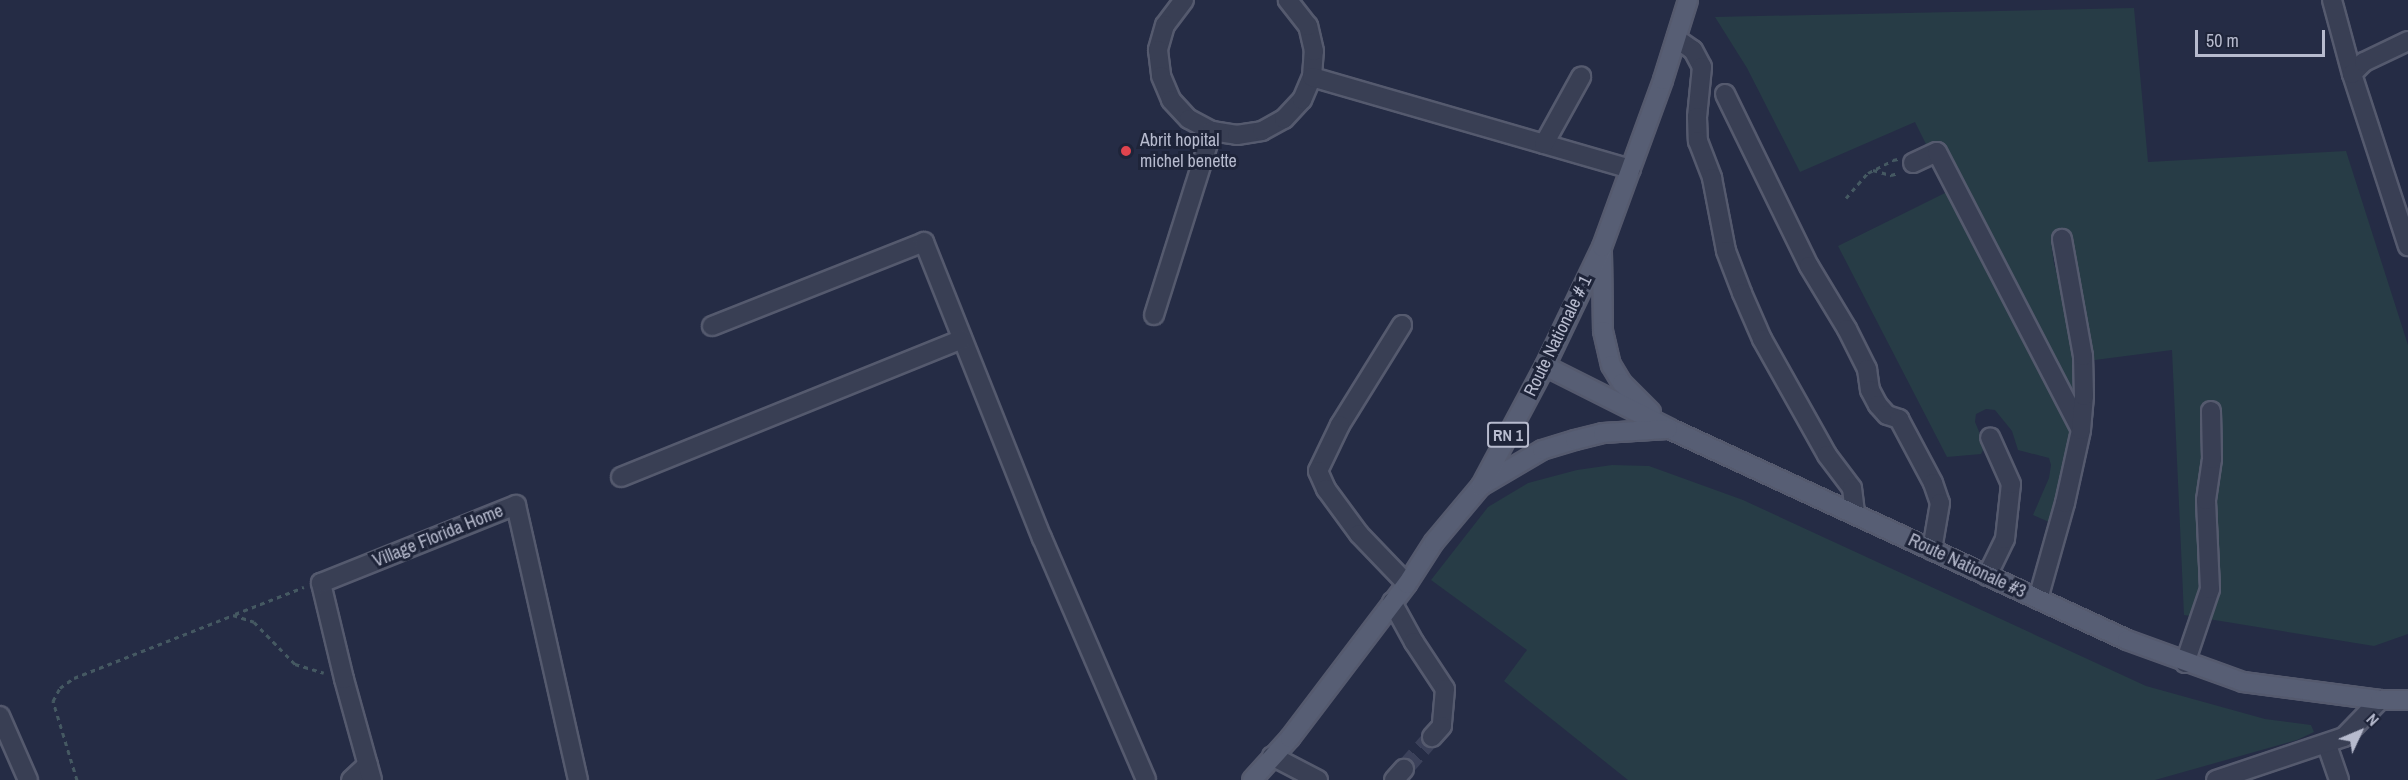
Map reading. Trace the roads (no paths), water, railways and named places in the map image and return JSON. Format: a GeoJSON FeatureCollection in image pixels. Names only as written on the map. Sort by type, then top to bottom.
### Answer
{"type":"FeatureCollection","features":[{"type":"Feature","properties":{"kind":"main road","name":"Route Nationale # 1"},"geometry":{"type":"LineString","coordinates":[[1252,780],[1290,738],[1407,584],[1434,542],[1481,486],[1545,366],[1602,247],[1677,39],[1688,0]]}},
{"type":"Feature","properties":{"kind":"main road"},"geometry":{"type":"LineString","coordinates":[[1602,247],[1603,330],[1611,365],[1634,397],[1670,429]]}},
{"type":"Feature","properties":{"kind":"main road","name":"Route Nationale #3"},"geometry":{"type":"LineString","coordinates":[[1545,366],[1670,429],[2127,640],[2185,663],[2243,682],[2380,700],[2408,700]]}},
{"type":"Feature","properties":{"kind":"main road"},"geometry":{"type":"LineString","coordinates":[[1481,486],[1542,450],[1553,446],[1603,433],[1670,429]]}},
{"type":"Feature","properties":{"kind":"street"},"geometry":{"type":"LineString","coordinates":[[1184,0],[1165,25],[1158,50],[1161,76],[1171,99],[1189,119],[1212,131],[1237,135],[1262,131],[1284,119],[1302,100],[1312,77],[1314,51],[1308,26],[1288,0]]}},
{"type":"Feature","properties":{"kind":"street"},"geometry":{"type":"LineString","coordinates":[[2332,0],[2352,74],[2407,237]]}},
{"type":"Feature","properties":{"kind":"street"},"geometry":{"type":"LineString","coordinates":[[1677,39],[1693,50],[1702,67],[1697,117],[1698,141],[1712,178],[1726,251],[1762,339],[1827,455],[1852,488],[1855,514]]}},
{"type":"Feature","properties":{"kind":"street"},"geometry":{"type":"LineString","coordinates":[[2352,74],[2364,62],[2408,42]]}},
{"type":"Feature","properties":{"kind":"street"},"geometry":{"type":"LineString","coordinates":[[1312,77],[1631,169]]}},
{"type":"Feature","properties":{"kind":"street"},"geometry":{"type":"LineString","coordinates":[[1544,144],[1581,77]]}},
{"type":"Feature","properties":{"kind":"street"},"geometry":{"type":"LineString","coordinates":[[1725,94],[1809,266],[1867,369],[1870,390],[1878,405],[1887,415],[1899,419],[1933,483],[1940,503],[1932,550]]}},
{"type":"Feature","properties":{"kind":"street"},"geometry":{"type":"LineString","coordinates":[[1154,315],[1212,131]]}},
{"type":"Feature","properties":{"kind":"street"},"geometry":{"type":"LineString","coordinates":[[1913,163],[1937,152],[2081,430]]}},
{"type":"Feature","properties":{"kind":"street"},"geometry":{"type":"LineString","coordinates":[[2038,599],[2065,503],[2081,430],[2083,356],[2061,239]]}},
{"type":"Feature","properties":{"kind":"street"},"geometry":{"type":"LineString","coordinates":[[712,326],[924,242],[1038,528],[1146,780]]}},
{"type":"Feature","properties":{"kind":"street"},"geometry":{"type":"LineString","coordinates":[[1402,325],[1340,425],[1318,471],[1326,489],[1359,534],[1407,584]]}},
{"type":"Feature","properties":{"kind":"street"},"geometry":{"type":"LineString","coordinates":[[621,477],[962,339]]}},
{"type":"Feature","properties":{"kind":"street"},"geometry":{"type":"LineString","coordinates":[[2185,663],[2210,589],[2206,500],[2212,459],[2211,411]]}},
{"type":"Feature","properties":{"kind":"street"},"geometry":{"type":"LineString","coordinates":[[1987,576],[2006,539],[2011,484],[1990,436]]}},
{"type":"Feature","properties":{"kind":"street","name":"Village Florida Home"},"geometry":{"type":"LineString","coordinates":[[370,772],[321,583],[516,505],[578,780]]}},
{"type":"Feature","properties":{"kind":"street"},"geometry":{"type":"LineString","coordinates":[[1392,602],[1414,642],[1445,689],[1442,726],[1432,737]]}},
{"type":"Feature","properties":{"kind":"street"},"geometry":{"type":"LineString","coordinates":[[2216,780],[2327,745],[2352,731],[2380,700]]}},
{"type":"Feature","properties":{"kind":"street"},"geometry":{"type":"LineString","coordinates":[[0,716],[28,780]]}},
{"type":"Feature","properties":{"kind":"street"},"geometry":{"type":"LineString","coordinates":[[2327,745],[2339,780]]}},
{"type":"Feature","properties":{"kind":"street"},"geometry":{"type":"LineString","coordinates":[[1272,756],[1318,780]]}},
{"type":"Feature","properties":{"kind":"street"},"geometry":{"type":"LineString","coordinates":[[351,780],[370,772]]}},
{"type":"Feature","properties":{"kind":"tunnel"},"geometry":{"type":"LineString","coordinates":[[1404,769],[1432,737]]}},
{"type":"Feature","properties":{"kind":"place","name":"Abrit hopital michel benette"},"geometry":{"type":"Point","coordinates":[1126,151]}}]}
